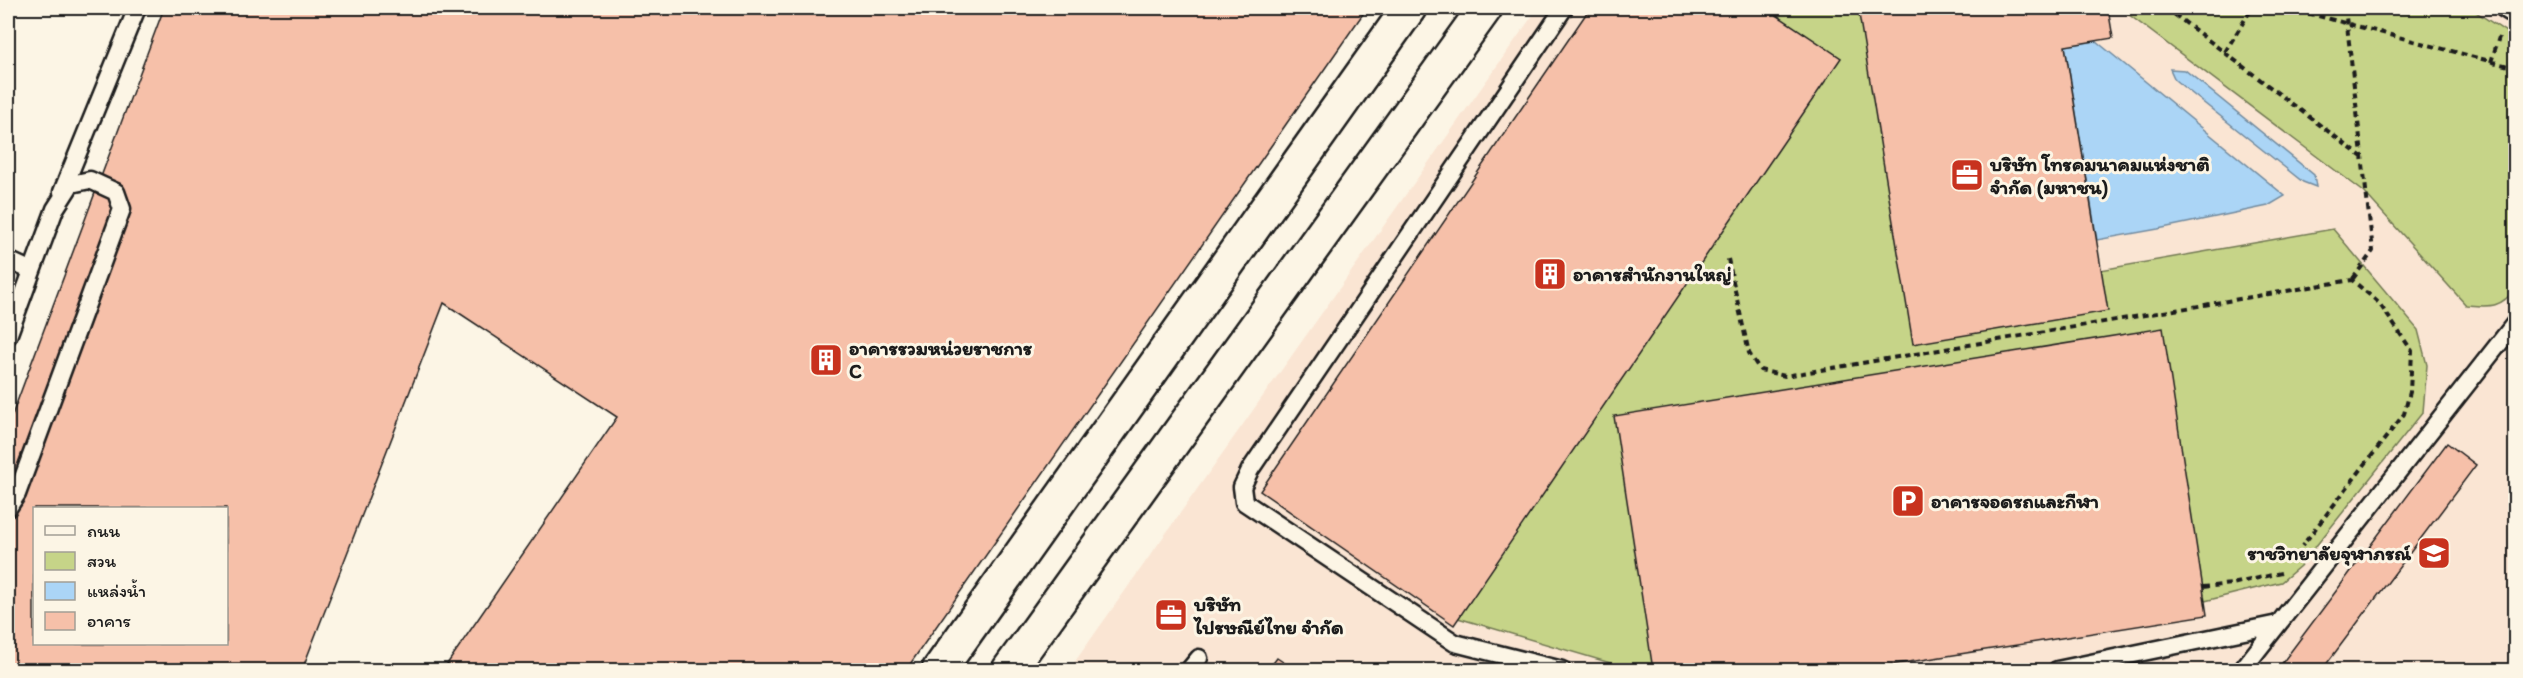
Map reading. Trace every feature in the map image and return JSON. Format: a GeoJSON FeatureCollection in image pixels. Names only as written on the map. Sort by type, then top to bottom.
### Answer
{"type":"FeatureCollection","features":[{"type":"Feature","properties":{"kind":"street"},"geometry":{"type":"LineString","coordinates":[[939,670],[1409,8]]}},
{"type":"Feature","properties":{"kind":"street"},"geometry":{"type":"LineString","coordinates":[[1009,670],[1485,8]]}},
{"type":"Feature","properties":{"kind":"lane"},"geometry":{"type":"LineString","coordinates":[[8,336],[55,209],[137,8]]}},
{"type":"Feature","properties":{"kind":"lane"},"geometry":{"type":"LineString","coordinates":[[1562,670],[1455,643],[1244,502],[1242,487],[1250,470],[1564,8]]}},
{"type":"Feature","properties":{"kind":"lane"},"geometry":{"type":"LineString","coordinates":[[2503,8],[2516,16]]}},
{"type":"Feature","properties":{"kind":"lane"},"geometry":{"type":"LineString","coordinates":[[8,508],[17,494],[122,209],[116,192],[90,180],[71,184],[55,209]]}},
{"type":"Feature","properties":{"kind":"lane"},"geometry":{"type":"LineString","coordinates":[[8,260],[32,271]]}},
{"type":"Feature","properties":{"kind":"lane"},"geometry":{"type":"LineString","coordinates":[[2242,670],[2516,322]]}},
{"type":"Feature","properties":{"kind":"lane"},"geometry":{"type":"LineString","coordinates":[[2057,670],[2278,624]]}},
{"type":"Feature","properties":{"kind":"path"},"geometry":{"type":"LineString","coordinates":[[2166,8],[2362,157]]}},
{"type":"Feature","properties":{"kind":"path"},"geometry":{"type":"LineString","coordinates":[[2225,52],[2252,8]]}},
{"type":"Feature","properties":{"kind":"path"},"geometry":{"type":"LineString","coordinates":[[2288,8],[2516,68]]}},
{"type":"Feature","properties":{"kind":"path"},"geometry":{"type":"LineString","coordinates":[[1728,259],[1749,353],[1760,370],[1785,376],[2352,280],[2373,251],[2345,8]]}},
{"type":"Feature","properties":{"kind":"path"},"geometry":{"type":"LineString","coordinates":[[2295,555],[2404,414],[2410,392],[2412,351],[2379,303],[2352,280]]}},
{"type":"Feature","properties":{"kind":"path"},"geometry":{"type":"LineString","coordinates":[[2203,587],[2232,584],[2280,574],[2287,565]]}},
{"type":"Feature","properties":{"kind":"shaded area","name":"บริษัท โทรคมนาคมแห่งชาติ จำกัด (มหาชน)"},"geometry":{"type":"Polygon","coordinates":[[[1538,8],[2515,8],[2515,670],[1069,670],[1538,8]]]}},
{"type":"Feature","properties":{"kind":"green space"},"geometry":{"type":"Polygon","coordinates":[[[1766,8],[1917,8],[2101,270],[2333,229],[2418,330],[2427,365],[2423,412],[2300,566],[2281,582],[2205,601],[1697,670],[1634,670],[1458,618],[1840,58],[1766,8]]]}},
{"type":"Feature","properties":{"kind":"green space"},"geometry":{"type":"Polygon","coordinates":[[[2120,8],[2470,8],[2515,38],[2516,288],[2505,300],[2494,305],[2466,305],[2364,192],[2120,8]]]}},
{"type":"Feature","properties":{"kind":"water"},"geometry":{"type":"Polygon","coordinates":[[[2096,41],[2285,196],[2268,206],[2097,240],[2065,46],[2096,41]]]}},
{"type":"Feature","properties":{"kind":"water"},"geometry":{"type":"Polygon","coordinates":[[[2170,69],[2185,70],[2314,175],[2316,187],[2303,182],[2175,80],[2170,69]]]}},
{"type":"Feature","properties":{"kind":"building","name":"อาคารรวมหน่วยราชการ C"},"geometry":{"type":"Polygon","coordinates":[[[164,8],[1367,8],[906,670],[443,670],[617,417],[444,303],[302,670],[8,670],[8,426],[164,8]]]}},
{"type":"Feature","properties":{"kind":"building","name":"อาคารสำนักงานใหญ่"},"geometry":{"type":"Polygon","coordinates":[[[1590,8],[1766,8],[1841,58],[1454,625],[1260,491],[1590,8]]]}},
{"type":"Feature","properties":{"kind":"building"},"geometry":{"type":"Polygon","coordinates":[[[1858,8],[2108,8],[2113,38],[2065,46],[2108,311],[1913,344],[1858,8]]]}},
{"type":"Feature","properties":{"kind":"building","name":"อาคารจอดรถและกีฬา"},"geometry":{"type":"Polygon","coordinates":[[[2163,328],[2207,615],[1858,670],[1653,670],[1614,416],[2163,328]]]}},
{"type":"Feature","properties":{"kind":"building"},"geometry":{"type":"Polygon","coordinates":[[[2447,443],[2476,465],[2322,670],[2277,670],[2447,443]]]}},
{"type":"Feature","properties":{"kind":"building"},"geometry":{"type":"Polygon","coordinates":[[[1277,658],[1295,670],[1268,670],[1277,658]]]}},
{"type":"Feature","properties":{"kind":"place","name":"บริษัท โทรคมนาคมแห่งชาติ จำกัด (มหาชน)"},"geometry":{"type":"Point","coordinates":[1967,175]}},
{"type":"Feature","properties":{"kind":"place","name":"อาคารสำนักงานใหญ่"},"geometry":{"type":"Point","coordinates":[1550,274]}},
{"type":"Feature","properties":{"kind":"place","name":"อาคารรวมหน่วยราชการ C"},"geometry":{"type":"Point","coordinates":[826,360]}},
{"type":"Feature","properties":{"kind":"place","name":"อาคารจอดรถและกีฬา"},"geometry":{"type":"Point","coordinates":[1908,501]}},
{"type":"Feature","properties":{"kind":"place","name":"ราชวิทยาลัยจุฬาภรณ์"},"geometry":{"type":"Point","coordinates":[2434,553]}},
{"type":"Feature","properties":{"kind":"place","name":"บริษัท ไปรษณีย์ไทย จำกัด"},"geometry":{"type":"Point","coordinates":[1171,615]}}]}
